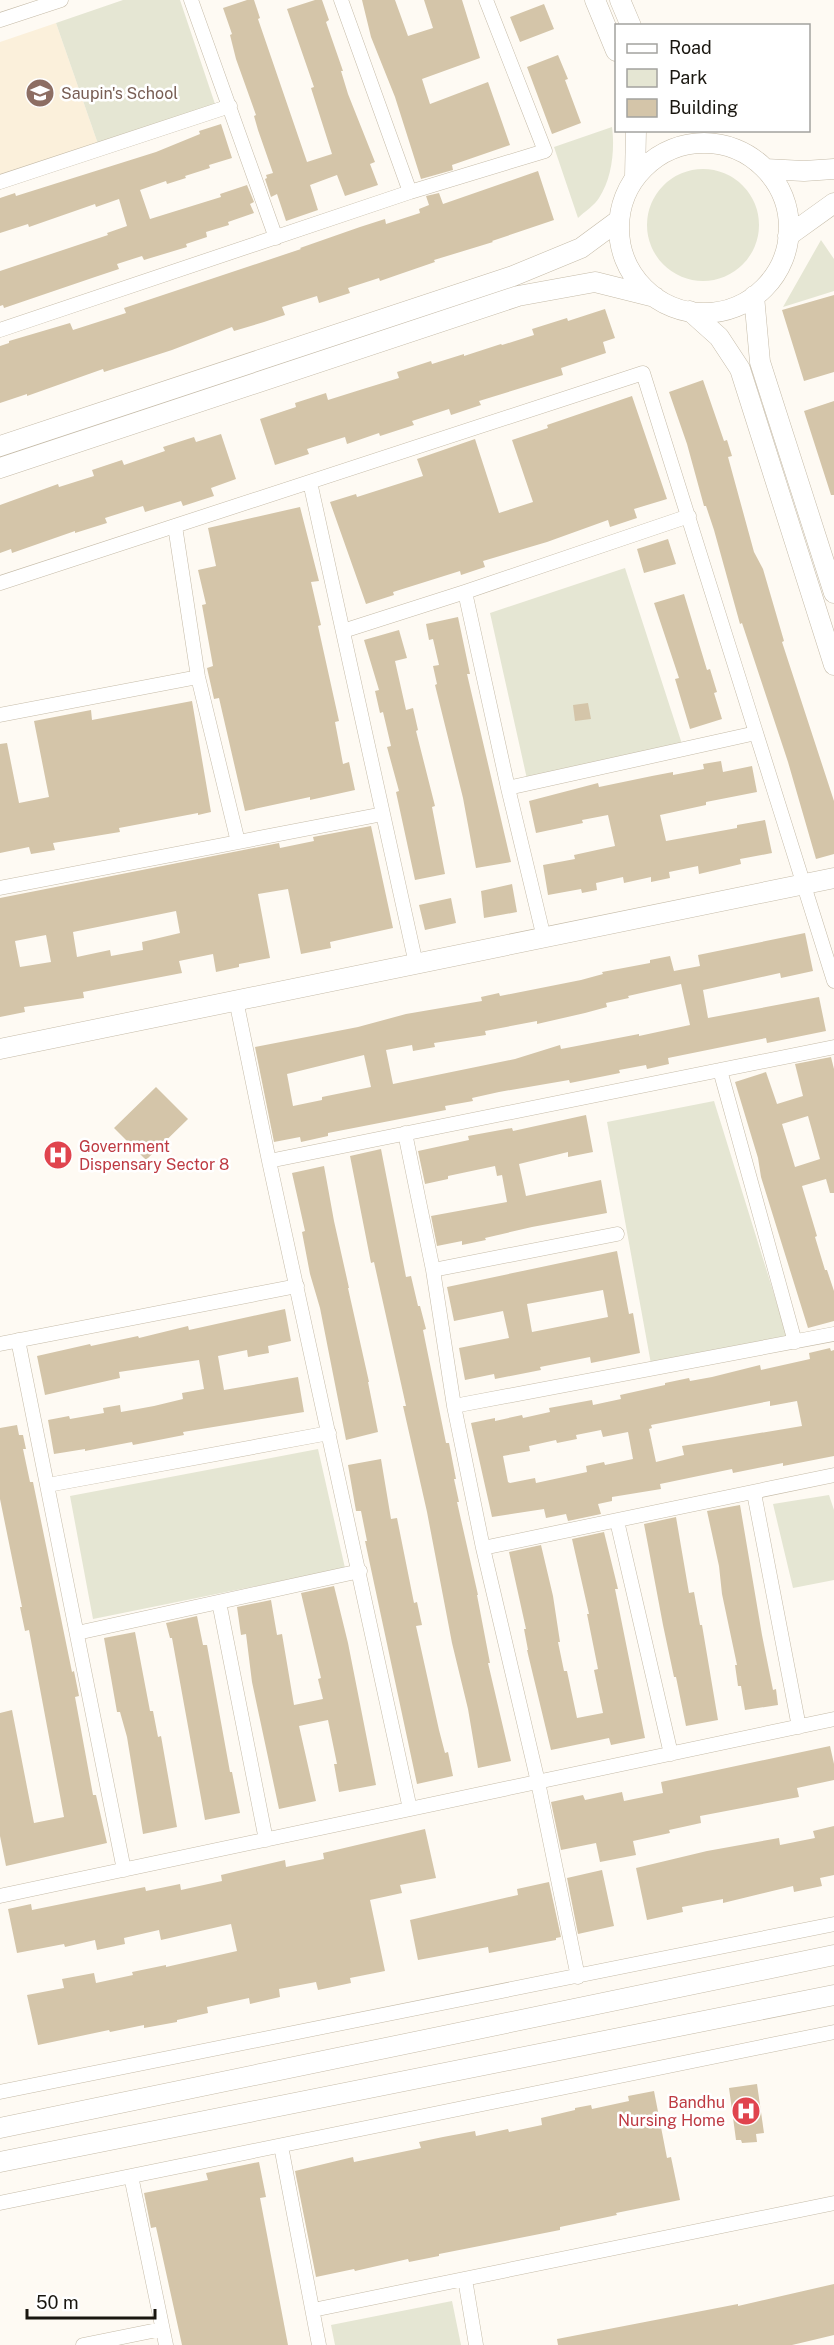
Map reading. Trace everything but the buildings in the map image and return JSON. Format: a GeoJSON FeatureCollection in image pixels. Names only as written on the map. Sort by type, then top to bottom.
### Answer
{"type":"FeatureCollection","features":[{"type":"Feature","properties":{"kind":"street"},"geometry":{"type":"LineString","coordinates":[[0,20],[25,6],[61,0]]}},
{"type":"Feature","properties":{"kind":"street"},"geometry":{"type":"LineString","coordinates":[[191,0],[276,238]]}},
{"type":"Feature","properties":{"kind":"street"},"geometry":{"type":"LineString","coordinates":[[341,0],[410,192]]}},
{"type":"Feature","properties":{"kind":"street"},"geometry":{"type":"LineString","coordinates":[[0,330],[410,192],[545,151],[486,0]]}},
{"type":"Feature","properties":{"kind":"street"},"geometry":{"type":"LineString","coordinates":[[595,0],[615,49]]}},
{"type":"Feature","properties":{"kind":"street"},"geometry":{"type":"LineString","coordinates":[[620,0],[630,24]]}},
{"type":"Feature","properties":{"kind":"street"},"geometry":{"type":"LineString","coordinates":[[0,182],[230,106]]}},
{"type":"Feature","properties":{"kind":"street"},"geometry":{"type":"LineString","coordinates":[[635,177],[636,132]]}},
{"type":"Feature","properties":{"kind":"street"},"geometry":{"type":"LineString","coordinates":[[0,468],[518,296],[595,282],[655,297],[690,311],[722,310],[735,306],[754,296],[776,272],[782,262],[788,236],[787,211],[776,183],[765,169],[738,150],[707,137],[699,143],[679,146],[653,159],[635,177],[622,203],[619,220],[620,245],[629,269],[655,297]]}},
{"type":"Feature","properties":{"kind":"street"},"geometry":{"type":"LineString","coordinates":[[765,169],[804,171],[834,169]]}},
{"type":"Feature","properties":{"kind":"street"},"geometry":{"type":"LineString","coordinates":[[788,236],[834,203]]}},
{"type":"Feature","properties":{"kind":"street"},"geometry":{"type":"LineString","coordinates":[[0,446],[513,276],[581,248],[619,220]]}},
{"type":"Feature","properties":{"kind":"street"},"geometry":{"type":"LineString","coordinates":[[754,296],[760,362],[834,593]]}},
{"type":"Feature","properties":{"kind":"street"},"geometry":{"type":"LineString","coordinates":[[690,311],[719,338],[740,369],[834,665]]}},
{"type":"Feature","properties":{"kind":"street"},"geometry":{"type":"LineString","coordinates":[[0,583],[643,373],[834,981]]}},
{"type":"Feature","properties":{"kind":"street"},"geometry":{"type":"LineString","coordinates":[[310,482],[416,963]]}},
{"type":"Feature","properties":{"kind":"street"},"geometry":{"type":"LineString","coordinates":[[343,631],[689,516]]}},
{"type":"Feature","properties":{"kind":"street"},"geometry":{"type":"LineString","coordinates":[[175,526],[198,677],[238,842]]}},
{"type":"Feature","properties":{"kind":"street"},"geometry":{"type":"LineString","coordinates":[[465,592],[544,938]]}},
{"type":"Feature","properties":{"kind":"street"},"geometry":{"type":"LineString","coordinates":[[0,715],[198,677]]}},
{"type":"Feature","properties":{"kind":"street"},"geometry":{"type":"LineString","coordinates":[[508,788],[756,733]]}},
{"type":"Feature","properties":{"kind":"street"},"geometry":{"type":"LineString","coordinates":[[0,888],[383,814]]}},
{"type":"Feature","properties":{"kind":"street"},"geometry":{"type":"LineString","coordinates":[[0,1049],[834,878]]}},
{"type":"Feature","properties":{"kind":"street"},"geometry":{"type":"LineString","coordinates":[[236,1000],[410,1809]]}},
{"type":"Feature","properties":{"kind":"street"},"geometry":{"type":"LineString","coordinates":[[269,1161],[834,1047]]}},
{"type":"Feature","properties":{"kind":"street"},"geometry":{"type":"LineString","coordinates":[[720,1070],[795,1342]]}},
{"type":"Feature","properties":{"kind":"street"},"geometry":{"type":"LineString","coordinates":[[405,1133],[433,1270],[454,1406],[483,1548],[538,1782],[578,1977]]}},
{"type":"Feature","properties":{"kind":"street"},"geometry":{"type":"LineString","coordinates":[[433,1270],[616,1234]]}},
{"type":"Feature","properties":{"kind":"street"},"geometry":{"type":"LineString","coordinates":[[0,1344],[297,1286]]}},
{"type":"Feature","properties":{"kind":"street"},"geometry":{"type":"LineString","coordinates":[[454,1406],[834,1334]]}},
{"type":"Feature","properties":{"kind":"street"},"geometry":{"type":"LineString","coordinates":[[18,1340],[124,1870]]}},
{"type":"Feature","properties":{"kind":"street"},"geometry":{"type":"LineString","coordinates":[[48,1485],[329,1433]]}},
{"type":"Feature","properties":{"kind":"street"},"geometry":{"type":"LineString","coordinates":[[483,1548],[834,1475]]}},
{"type":"Feature","properties":{"kind":"street"},"geometry":{"type":"LineString","coordinates":[[754,1493],[799,1727]]}},
{"type":"Feature","properties":{"kind":"street"},"geometry":{"type":"LineString","coordinates":[[617,1521],[671,1754]]}},
{"type":"Feature","properties":{"kind":"street"},"geometry":{"type":"LineString","coordinates":[[77,1633],[360,1572]]}},
{"type":"Feature","properties":{"kind":"street"},"geometry":{"type":"LineString","coordinates":[[219,1602],[266,1840]]}},
{"type":"Feature","properties":{"kind":"street"},"geometry":{"type":"LineString","coordinates":[[0,1896],[834,1719]]}},
{"type":"Feature","properties":{"kind":"street"},"geometry":{"type":"LineString","coordinates":[[0,2092],[834,1924]]}},
{"type":"Feature","properties":{"kind":"street"},"geometry":{"type":"LineString","coordinates":[[834,1954],[1,2125],[3,2162],[834,1995]]}},
{"type":"Feature","properties":{"kind":"street"},"geometry":{"type":"LineString","coordinates":[[0,2203],[834,2032]]}},
{"type":"Feature","properties":{"kind":"street"},"geometry":{"type":"LineString","coordinates":[[281,2146],[320,2345]]}},
{"type":"Feature","properties":{"kind":"street"},"geometry":{"type":"LineString","coordinates":[[131,2176],[166,2345]]}},
{"type":"Feature","properties":{"kind":"street"},"geometry":{"type":"LineString","coordinates":[[313,2310],[834,2204]]}},
{"type":"Feature","properties":{"kind":"street"},"geometry":{"type":"LineString","coordinates":[[465,2279],[476,2345]]}},
{"type":"Feature","properties":{"kind":"street"},"geometry":{"type":"LineString","coordinates":[[83,2345],[162,2329]]}},
{"type":"Feature","properties":{"kind":"shaded area","name":"Saupin's School"},"geometry":{"type":"Polygon","coordinates":[[[56,23],[98,144],[0,178],[0,42],[56,23]]]}},
{"type":"Feature","properties":{"kind":"green space"},"geometry":{"type":"Polygon","coordinates":[[[123,0],[180,0],[215,104],[98,144],[56,23],[123,0]]]}},
{"type":"Feature","properties":{"kind":"green space"},"geometry":{"type":"Polygon","coordinates":[[[612,127],[613,154],[607,182],[597,201],[578,218],[554,147],[612,127]]]}},
{"type":"Feature","properties":{"kind":"green space"},"geometry":{"type":"Polygon","coordinates":[[[703,169],[724,173],[743,185],[755,204],[759,225],[755,246],[743,265],[724,277],[703,281],[682,277],[663,265],[651,246],[647,225],[651,204],[663,185],[682,173],[703,169]]]}},
{"type":"Feature","properties":{"kind":"green space"},"geometry":{"type":"Polygon","coordinates":[[[821,240],[834,259],[834,291],[783,307],[821,240]]]}},
{"type":"Feature","properties":{"kind":"green space"},"geometry":{"type":"Polygon","coordinates":[[[625,568],[682,744],[527,779],[490,613],[625,568]]]}},
{"type":"Feature","properties":{"kind":"green space"},"geometry":{"type":"Polygon","coordinates":[[[714,1101],[787,1336],[651,1364],[607,1122],[714,1101]]]}},
{"type":"Feature","properties":{"kind":"green space"},"geometry":{"type":"Polygon","coordinates":[[[318,1449],[345,1568],[93,1619],[70,1496],[318,1449]]]}},
{"type":"Feature","properties":{"kind":"green space"},"geometry":{"type":"Polygon","coordinates":[[[829,1495],[834,1510],[834,1580],[793,1588],[773,1504],[829,1495]]]}},
{"type":"Feature","properties":{"kind":"green space"},"geometry":{"type":"Polygon","coordinates":[[[452,2301],[461,2345],[335,2345],[331,2325],[452,2301]]]}},
{"type":"Feature","properties":{"kind":"place","name":"Saupin's School"},"geometry":{"type":"Point","coordinates":[40,93]}},
{"type":"Feature","properties":{"kind":"place","name":"Government Dispensary Sector 8"},"geometry":{"type":"Point","coordinates":[58,1155]}},
{"type":"Feature","properties":{"kind":"place","name":"Bandhu Nursing Home"},"geometry":{"type":"Point","coordinates":[746,2111]}}]}
